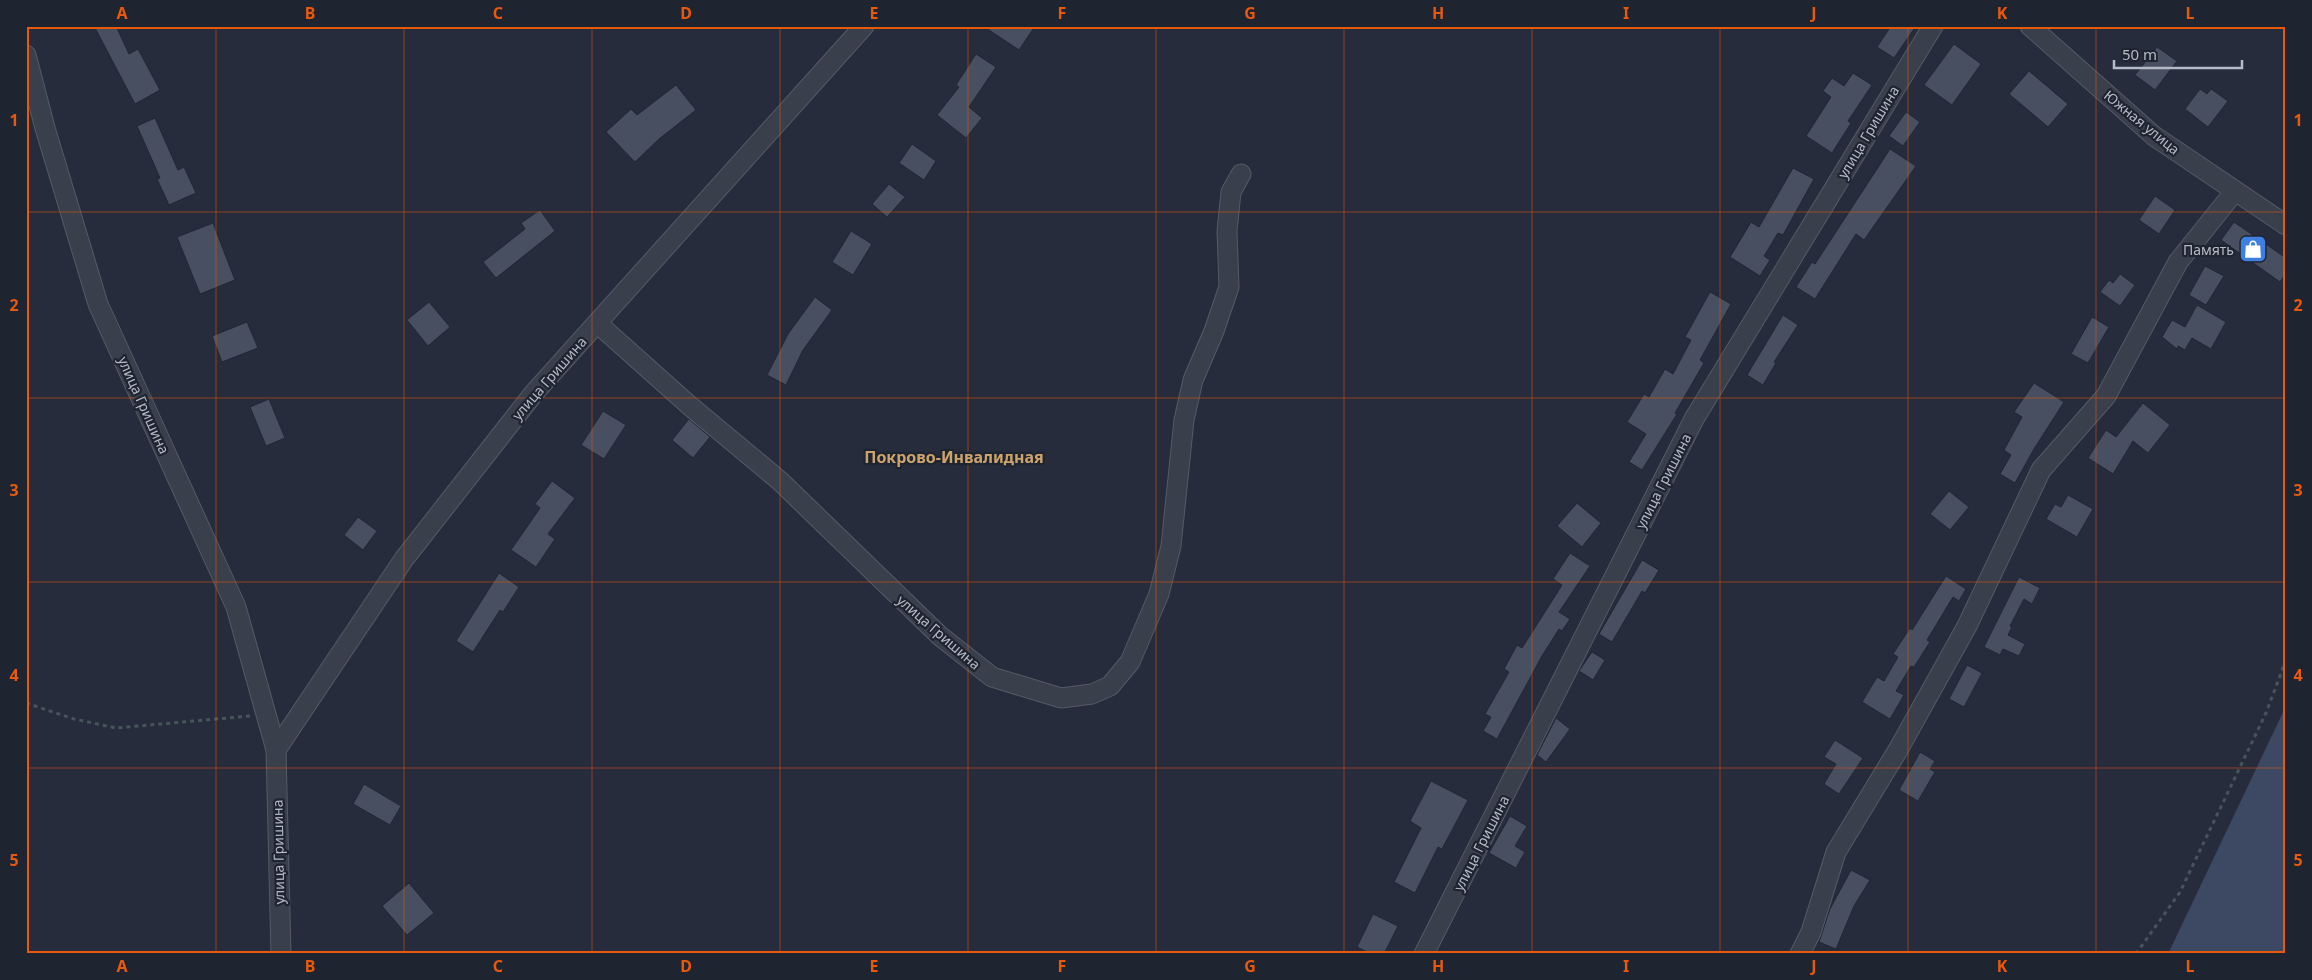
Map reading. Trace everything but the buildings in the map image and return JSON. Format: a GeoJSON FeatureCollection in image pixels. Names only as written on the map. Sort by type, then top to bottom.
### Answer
{"type":"FeatureCollection","features":[{"type":"Feature","properties":{"kind":"street","name":"улица Гришина"},"geometry":{"type":"LineString","coordinates":[[276,750],[404,559],[534,393],[864,26]]}},
{"type":"Feature","properties":{"kind":"street","name":"улица Гришина"},"geometry":{"type":"LineString","coordinates":[[1424,954],[1694,419],[1933,26]]}},
{"type":"Feature","properties":{"kind":"street","name":"Южная улица"},"geometry":{"type":"LineString","coordinates":[[2030,26],[2154,136],[2286,225]]}},
{"type":"Feature","properties":{"kind":"street","name":"улица Гришина"},"geometry":{"type":"LineString","coordinates":[[26,55],[98,304],[236,607],[276,750],[281,954]]}},
{"type":"Feature","properties":{"kind":"street","name":"улица Гришина"},"geometry":{"type":"LineString","coordinates":[[597,323],[690,406],[780,481],[940,636],[992,677],[1062,698],[1092,694],[1110,686],[1130,662],[1159,594],[1171,546],[1184,420],[1193,380],[1214,331],[1229,287],[1227,230],[1231,192],[1240,174]]}},
{"type":"Feature","properties":{"kind":"street"},"geometry":{"type":"LineString","coordinates":[[1800,954],[1810,932],[1836,852],[1898,750],[1967,626],[2041,470],[2106,396],[2178,262],[2235,191]]}},
{"type":"Feature","properties":{"kind":"path"},"geometry":{"type":"LineString","coordinates":[[2136,954],[2180,892],[2266,713],[2286,660]]}},
{"type":"Feature","properties":{"kind":"path"},"geometry":{"type":"LineString","coordinates":[[26,703],[74,719],[116,728],[266,715]]}},
{"type":"Feature","properties":{"kind":"water"},"geometry":{"type":"Polygon","coordinates":[[[2286,706],[2286,954],[2168,954],[2286,706]]]}},
{"type":"Feature","properties":{"kind":"place","name":"Память"},"geometry":{"type":"Point","coordinates":[2253,249]}},
{"type":"Feature","properties":{"kind":"district","name":"Покрово-Инвалидная"},"geometry":{"type":"Point","coordinates":[954,457]}}]}
